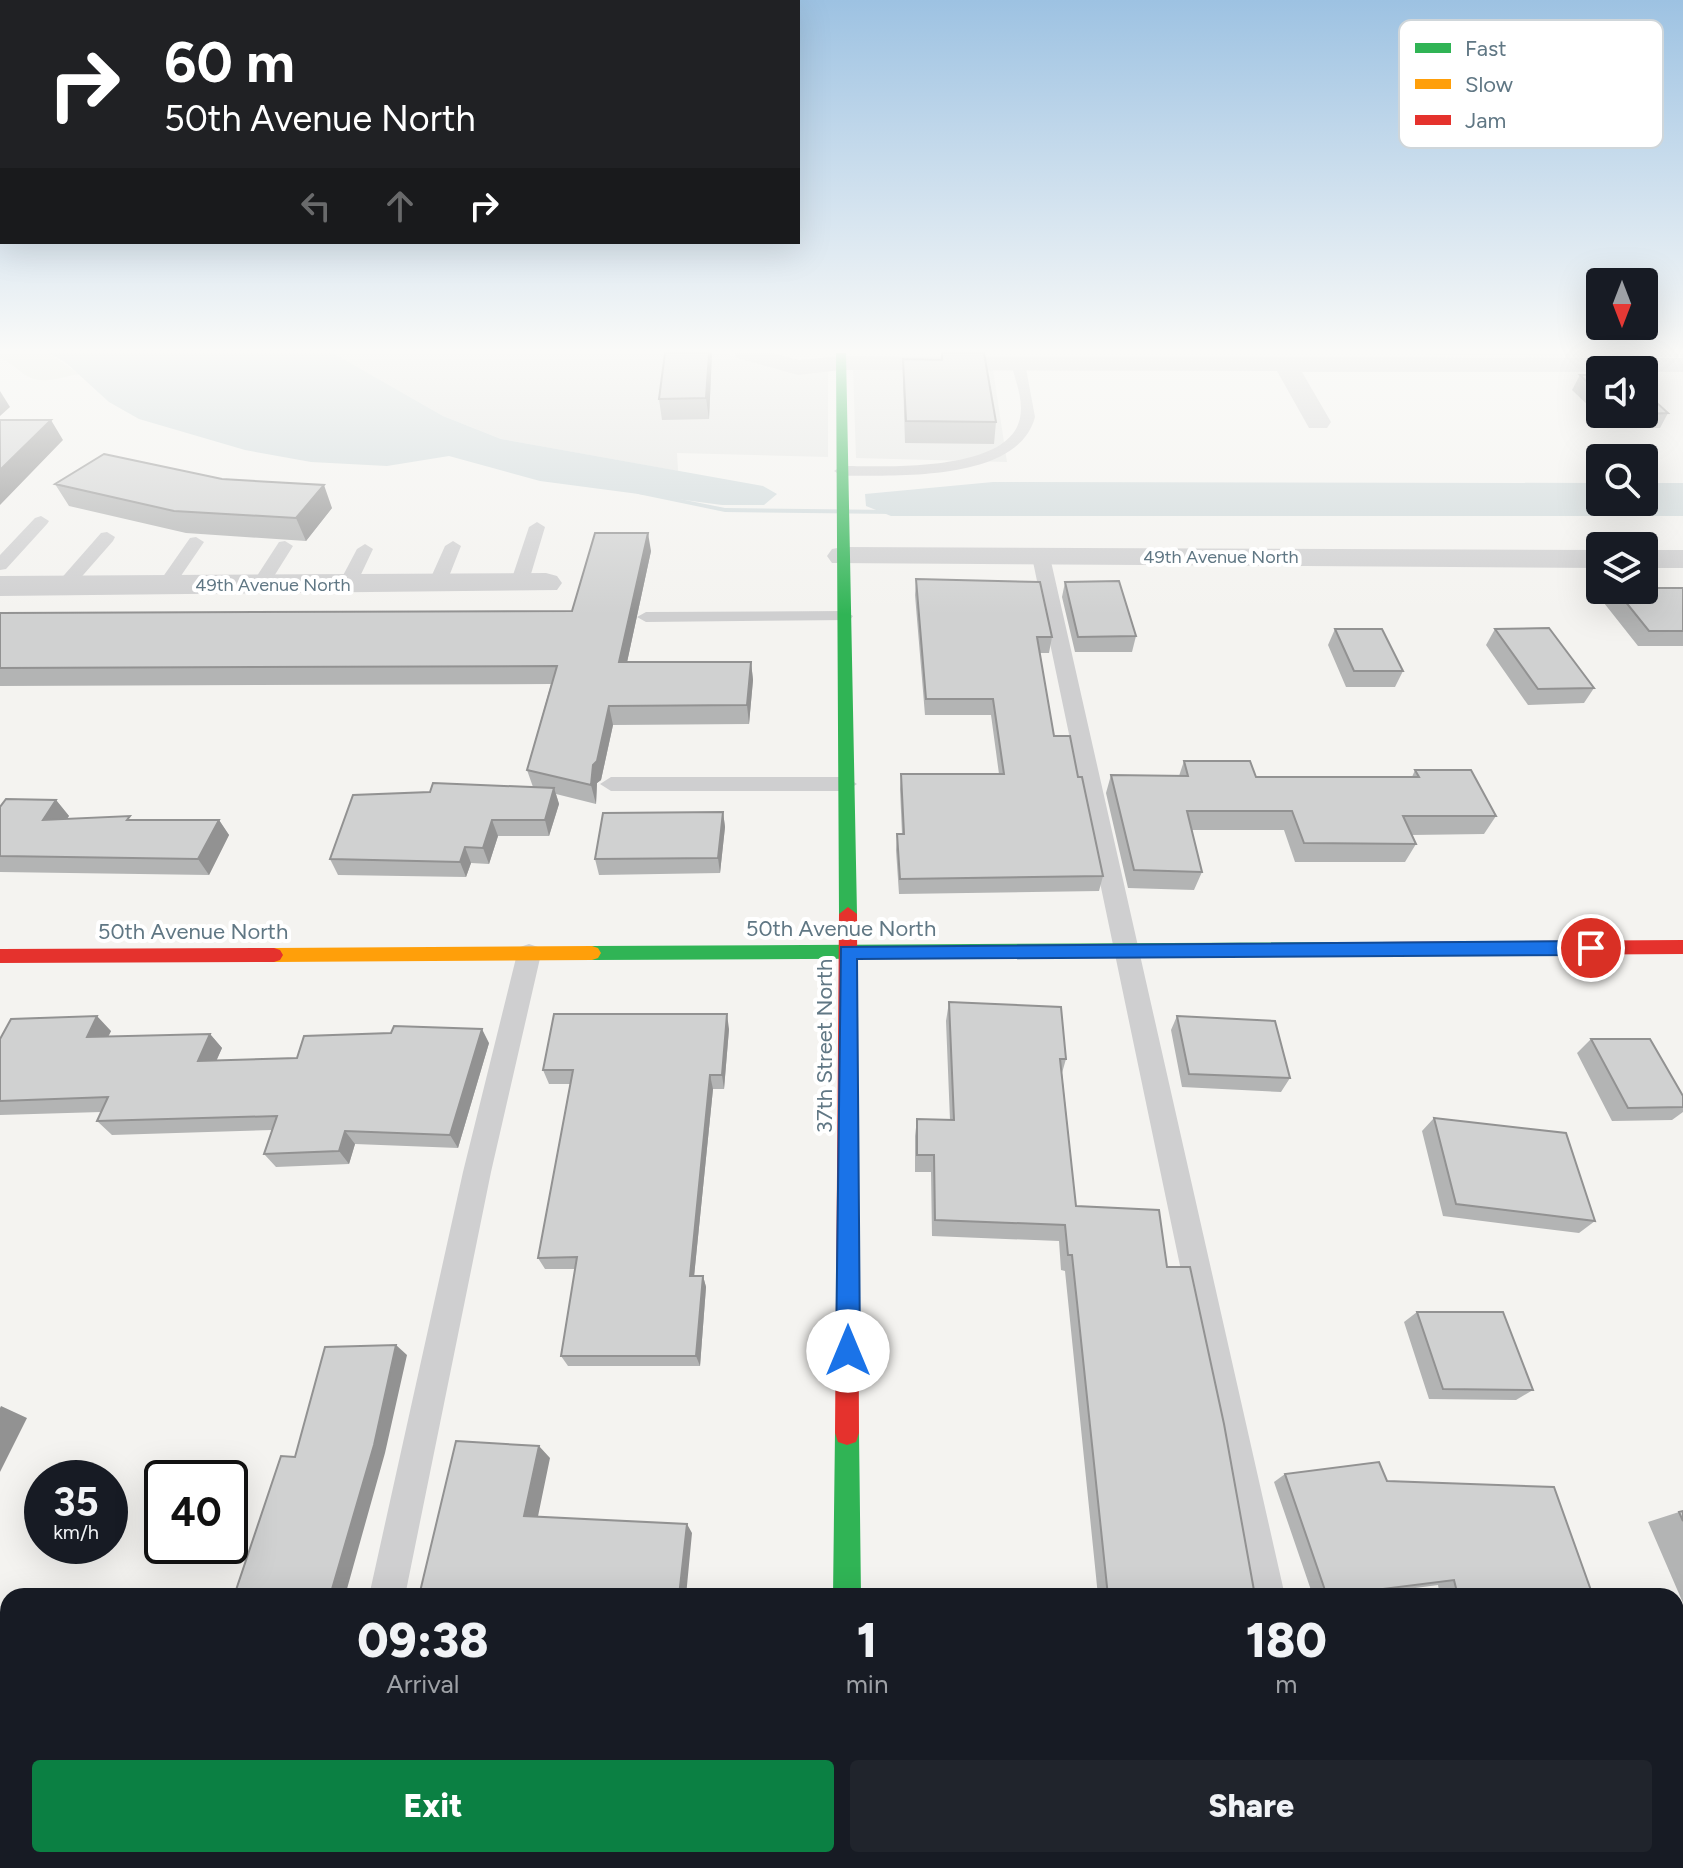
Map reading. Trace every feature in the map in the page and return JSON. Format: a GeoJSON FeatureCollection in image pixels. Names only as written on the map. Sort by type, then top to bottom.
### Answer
{"type":"FeatureCollection","features":[{"type":"Feature","properties":{"kind":"street","name":"37th Street North"},"geometry":{"type":"LineString","coordinates":[[842,440],[848,952],[847,1588]]}},
{"type":"Feature","properties":{"kind":"street","name":"49th Avenue North"},"geometry":{"type":"LineString","coordinates":[[843,548],[1041,557],[1586,559]]}},
{"type":"Feature","properties":{"kind":"street"},"geometry":{"type":"LineString","coordinates":[[1658,559],[1683,559]]}},
{"type":"Feature","properties":{"kind":"street","name":"49th Avenue North"},"geometry":{"type":"LineString","coordinates":[[0,586],[532,584]]}},
{"type":"Feature","properties":{"kind":"street","name":"50th Avenue North"},"geometry":{"type":"LineString","coordinates":[[0,956],[1683,947]]}},
{"type":"Feature","properties":{"kind":"lane"},"geometry":{"type":"LineString","coordinates":[[842,478],[940,467],[987,458],[1005,449],[1013,440]]}},
{"type":"Feature","properties":{"kind":"lane"},"geometry":{"type":"LineString","coordinates":[[0,565],[41,521]]}},
{"type":"Feature","properties":{"kind":"lane"},"geometry":{"type":"LineString","coordinates":[[532,584],[537,527]]}},
{"type":"Feature","properties":{"kind":"lane"},"geometry":{"type":"LineString","coordinates":[[64,586],[107,537]]}},
{"type":"Feature","properties":{"kind":"lane"},"geometry":{"type":"LineString","coordinates":[[166,585],[196,542]]}},
{"type":"Feature","properties":{"kind":"lane"},"geometry":{"type":"LineString","coordinates":[[260,585],[285,546]]}},
{"type":"Feature","properties":{"kind":"lane"},"geometry":{"type":"LineString","coordinates":[[437,584],[453,546]]}},
{"type":"Feature","properties":{"kind":"lane"},"geometry":{"type":"LineString","coordinates":[[347,585],[365,549]]}},
{"type":"Feature","properties":{"kind":"lane"},"geometry":{"type":"LineString","coordinates":[[1041,557],[1129,950],[1265,1588]]}},
{"type":"Feature","properties":{"kind":"lane"},"geometry":{"type":"LineString","coordinates":[[646,617],[844,616]]}},
{"type":"Feature","properties":{"kind":"lane"},"geometry":{"type":"LineString","coordinates":[[611,784],[846,784]]}},
{"type":"Feature","properties":{"kind":"lane"},"geometry":{"type":"LineString","coordinates":[[389,1588],[477,1172],[529,954]]}},
{"type":"Feature","properties":{"kind":"shaded area"},"geometry":{"type":"Polygon","coordinates":[[[211,440],[508,440],[763,486],[777,494],[764,505],[722,505],[540,481],[449,456],[387,466],[311,462],[245,450],[211,440]]]}},
{"type":"Feature","properties":{"kind":"shaded area"},"geometry":{"type":"Polygon","coordinates":[[[507,440],[828,440],[828,457],[677,453],[678,471],[507,440]]]}},
{"type":"Feature","properties":{"kind":"shaded area"},"geometry":{"type":"Polygon","coordinates":[[[855,440],[1004,440],[1007,462],[856,458],[855,440]]]}},
{"type":"Feature","properties":{"kind":"shaded area"},"geometry":{"type":"Polygon","coordinates":[[[993,482],[1586,483],[1586,516],[891,516],[866,506],[865,494],[993,482]]]}},
{"type":"Feature","properties":{"kind":"shaded area"},"geometry":{"type":"Polygon","coordinates":[[[1658,483],[1683,483],[1683,516],[1658,516],[1658,483]]]}},
{"type":"Feature","properties":{"kind":"building"},"geometry":{"type":"Polygon","coordinates":[[[0,440],[30,440],[0,470],[0,440]]]}},
{"type":"Feature","properties":{"kind":"building"},"geometry":{"type":"Polygon","coordinates":[[[104,454],[222,479],[324,485],[296,518],[174,511],[55,484],[104,454]]]}},
{"type":"Feature","properties":{"kind":"building"},"geometry":{"type":"Polygon","coordinates":[[[595,533],[648,533],[619,662],[751,662],[747,705],[609,706],[597,761],[593,765],[591,785],[527,770],[557,666],[0,668],[0,613],[572,611],[595,533]]]}},
{"type":"Feature","properties":{"kind":"building"},"geometry":{"type":"Polygon","coordinates":[[[916,579],[1040,582],[1052,637],[1037,637],[1054,736],[1070,736],[1103,876],[900,879],[897,834],[904,834],[901,774],[1004,774],[993,699],[926,699],[916,579]]]}},
{"type":"Feature","properties":{"kind":"building"},"geometry":{"type":"Polygon","coordinates":[[[1119,581],[1136,636],[1078,637],[1065,582],[1119,581]]]}},
{"type":"Feature","properties":{"kind":"building"},"geometry":{"type":"Polygon","coordinates":[[[1658,588],[1683,588],[1683,631],[1649,631],[1627,604],[1658,604],[1658,588]]]}},
{"type":"Feature","properties":{"kind":"building"},"geometry":{"type":"Polygon","coordinates":[[[1549,628],[1594,688],[1538,689],[1495,629],[1549,628]]]}},
{"type":"Feature","properties":{"kind":"building"},"geometry":{"type":"Polygon","coordinates":[[[1335,629],[1382,629],[1403,671],[1354,671],[1335,629]]]}},
{"type":"Feature","properties":{"kind":"building"},"geometry":{"type":"Polygon","coordinates":[[[1184,761],[1250,761],[1256,777],[1419,777],[1415,770],[1471,770],[1496,816],[1403,816],[1416,844],[1304,843],[1292,811],[1187,811],[1202,872],[1134,870],[1111,775],[1188,776],[1184,761]]]}},
{"type":"Feature","properties":{"kind":"building"},"geometry":{"type":"Polygon","coordinates":[[[433,783],[554,788],[545,820],[492,820],[483,848],[465,847],[460,862],[330,859],[353,795],[430,792],[433,783]]]}},
{"type":"Feature","properties":{"kind":"building"},"geometry":{"type":"Polygon","coordinates":[[[6,799],[56,800],[43,820],[130,816],[127,820],[219,820],[198,859],[0,856],[0,807],[6,799]]]}},
{"type":"Feature","properties":{"kind":"building"},"geometry":{"type":"Polygon","coordinates":[[[723,812],[718,858],[595,859],[603,813],[723,812]]]}},
{"type":"Feature","properties":{"kind":"building"},"geometry":{"type":"Polygon","coordinates":[[[949,1002],[1061,1007],[1066,1059],[1060,1059],[1076,1206],[1159,1210],[1167,1267],[1190,1267],[1224,1424],[1254,1588],[1107,1588],[1072,1255],[1068,1255],[1065,1225],[935,1220],[934,1155],[917,1155],[917,1119],[954,1120],[949,1002]]]}},
{"type":"Feature","properties":{"kind":"building"},"geometry":{"type":"Polygon","coordinates":[[[554,1014],[727,1014],[722,1075],[710,1075],[690,1276],[703,1276],[696,1356],[561,1356],[577,1257],[538,1258],[573,1070],[543,1070],[554,1014]]]}},
{"type":"Feature","properties":{"kind":"building"},"geometry":{"type":"Polygon","coordinates":[[[97,1016],[87,1037],[210,1034],[198,1061],[297,1058],[304,1036],[391,1033],[394,1026],[482,1029],[450,1135],[345,1131],[339,1151],[264,1154],[277,1116],[97,1121],[108,1097],[0,1101],[0,1039],[11,1019],[97,1016]]]}},
{"type":"Feature","properties":{"kind":"building"},"geometry":{"type":"Polygon","coordinates":[[[1177,1016],[1275,1021],[1290,1078],[1189,1074],[1177,1016]]]}},
{"type":"Feature","properties":{"kind":"building"},"geometry":{"type":"Polygon","coordinates":[[[1591,1039],[1650,1039],[1683,1096],[1683,1107],[1628,1108],[1591,1039]]]}},
{"type":"Feature","properties":{"kind":"building"},"geometry":{"type":"Polygon","coordinates":[[[1434,1118],[1566,1133],[1595,1221],[1456,1204],[1434,1118]]]}},
{"type":"Feature","properties":{"kind":"building"},"geometry":{"type":"Polygon","coordinates":[[[1417,1312],[1503,1312],[1533,1390],[1443,1389],[1417,1312]]]}},
{"type":"Feature","properties":{"kind":"building"},"geometry":{"type":"Polygon","coordinates":[[[396,1345],[374,1445],[332,1588],[237,1588],[245,1564],[248,1564],[248,1554],[281,1456],[295,1457],[325,1347],[396,1345]]]}},
{"type":"Feature","properties":{"kind":"building"},"geometry":{"type":"Polygon","coordinates":[[[456,1441],[539,1446],[524,1516],[687,1524],[680,1588],[421,1588],[456,1441]]]}},
{"type":"Feature","properties":{"kind":"building"},"geometry":{"type":"Polygon","coordinates":[[[1379,1462],[1387,1481],[1554,1487],[1590,1588],[1456,1588],[1454,1580],[1390,1588],[1324,1588],[1285,1474],[1379,1462]]]}},
{"type":"Feature","properties":{"kind":"waterway"},"geometry":{"type":"LineString","coordinates":[[638,492],[725,510],[894,512]]}},
{"type":"Feature","properties":{"kind":"traffic: fast"},"geometry":{"type":"LineString","coordinates":[[842,440],[848,914]]}},
{"type":"Feature","properties":{"kind":"traffic: fast"},"geometry":{"type":"LineString","coordinates":[[592,953],[1379,949]]}},
{"type":"Feature","properties":{"kind":"traffic: fast"},"geometry":{"type":"LineString","coordinates":[[847,1433],[847,1588]]}},
{"type":"Feature","properties":{"kind":"traffic: slow"},"geometry":{"type":"LineString","coordinates":[[274,955],[592,953]]}},
{"type":"Feature","properties":{"kind":"traffic: jam"},"geometry":{"type":"LineString","coordinates":[[847,1433],[848,914]]}},
{"type":"Feature","properties":{"kind":"traffic: jam"},"geometry":{"type":"LineString","coordinates":[[1379,949],[1683,947]]}},
{"type":"Feature","properties":{"kind":"traffic: jam"},"geometry":{"type":"LineString","coordinates":[[0,956],[274,955]]}},
{"type":"Feature","properties":{"kind":"route"},"geometry":{"type":"LineString","coordinates":[[848,1351],[848,952],[1591,948]]}}]}
